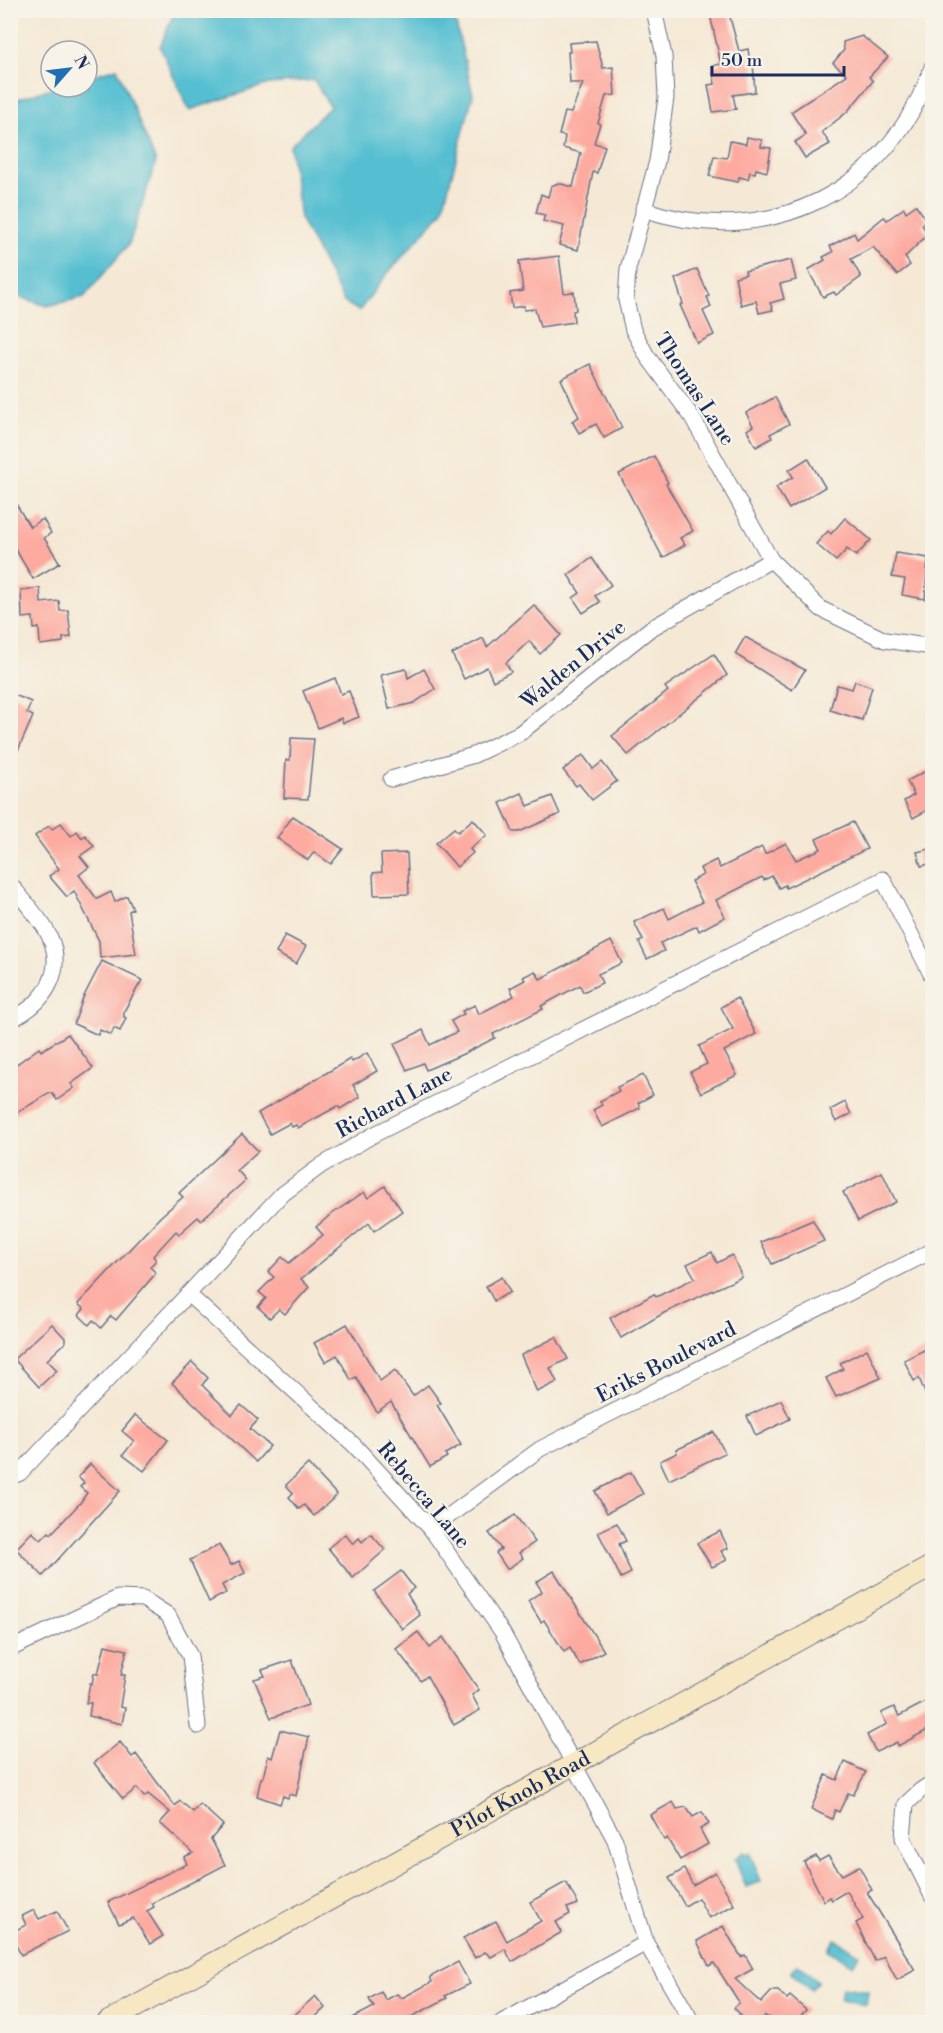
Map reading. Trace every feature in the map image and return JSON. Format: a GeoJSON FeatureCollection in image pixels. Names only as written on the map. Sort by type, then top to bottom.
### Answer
{"type":"FeatureCollection","features":[{"type":"Feature","properties":{"kind":"main road","name":"Pilot Knob Road"},"geometry":{"type":"LineString","coordinates":[[108,2022],[933,1566]]}},
{"type":"Feature","properties":{"kind":"street","name":"Thomas Lane"},"geometry":{"type":"LineString","coordinates":[[654,10],[664,56],[666,99],[657,161],[630,255],[626,285],[633,330],[647,356],[692,417],[771,560],[821,609],[885,639],[933,647]]}},
{"type":"Feature","properties":{"kind":"street"},"geometry":{"type":"LineString","coordinates":[[643,209],[687,221],[738,223],[784,215],[809,206],[849,183],[889,147],[915,109],[933,67]]}},
{"type":"Feature","properties":{"kind":"street","name":"Walden Drive"},"geometry":{"type":"LineString","coordinates":[[391,779],[474,755],[520,733],[650,629],[771,560]]}},
{"type":"Feature","properties":{"kind":"street","name":"Richard Lane"},"geometry":{"type":"LineString","coordinates":[[10,1477],[20,1473],[280,1196],[322,1165],[386,1128],[883,879],[933,976]]}},
{"type":"Feature","properties":{"kind":"street"},"geometry":{"type":"LineString","coordinates":[[10,884],[46,930],[55,957],[50,984],[43,997],[29,1011],[10,1020]]}},
{"type":"Feature","properties":{"kind":"street","name":"Eriks Boulevard"},"geometry":{"type":"LineString","coordinates":[[431,1529],[540,1449],[933,1251]]}},
{"type":"Feature","properties":{"kind":"street","name":"Rebecca Lane"},"geometry":{"type":"LineString","coordinates":[[189,1295],[354,1445],[431,1529],[502,1632],[576,1764],[615,1840],[646,1942],[692,2022]]}},
{"type":"Feature","properties":{"kind":"street"},"geometry":{"type":"LineString","coordinates":[[10,1649],[118,1598],[143,1599],[168,1615],[190,1656],[198,1726]]}},
{"type":"Feature","properties":{"kind":"street"},"geometry":{"type":"LineString","coordinates":[[933,1783],[921,1790],[906,1804],[903,1838],[933,1896]]}},
{"type":"Feature","properties":{"kind":"street"},"geometry":{"type":"LineString","coordinates":[[502,2022],[646,1942]]}},
{"type":"Feature","properties":{"kind":"water"},"geometry":{"type":"Polygon","coordinates":[[[175,10],[453,11],[473,95],[442,212],[386,275],[359,311],[344,302],[300,218],[290,146],[330,107],[314,80],[269,84],[189,110],[160,47],[175,10]]]}},
{"type":"Feature","properties":{"kind":"water"},"geometry":{"type":"Polygon","coordinates":[[[117,68],[156,162],[129,244],[84,297],[47,306],[11,294],[11,101],[39,92],[39,99],[99,99],[99,73],[117,68]]]}},
{"type":"Feature","properties":{"kind":"water"},"geometry":{"type":"Polygon","coordinates":[[[744,1852],[750,1853],[761,1881],[746,1887],[735,1859],[744,1852]]]}},
{"type":"Feature","properties":{"kind":"water"},"geometry":{"type":"Polygon","coordinates":[[[835,1939],[859,1954],[853,1965],[828,1950],[835,1939]]]}},
{"type":"Feature","properties":{"kind":"water"},"geometry":{"type":"Polygon","coordinates":[[[798,1964],[818,1981],[811,1990],[791,1972],[798,1964]]]}},
{"type":"Feature","properties":{"kind":"water"},"geometry":{"type":"Polygon","coordinates":[[[842,1987],[868,1991],[866,2005],[840,1999],[842,1987]]]}},
{"type":"Feature","properties":{"kind":"building"},"geometry":{"type":"Polygon","coordinates":[[[709,10],[728,10],[739,51],[748,49],[750,63],[753,62],[755,92],[733,95],[736,109],[713,112],[708,85],[715,84],[712,66],[721,64],[709,10]]]}},
{"type":"Feature","properties":{"kind":"building"},"geometry":{"type":"Polygon","coordinates":[[[862,36],[888,57],[869,77],[873,81],[847,112],[822,132],[830,144],[805,158],[795,142],[806,135],[791,112],[847,75],[833,63],[844,50],[843,42],[862,36]]]}},
{"type":"Feature","properties":{"kind":"building"},"geometry":{"type":"Polygon","coordinates":[[[596,41],[603,68],[613,67],[615,95],[606,96],[598,123],[600,124],[594,143],[605,146],[597,173],[593,172],[578,250],[559,245],[564,226],[543,221],[545,215],[536,213],[541,194],[548,197],[551,186],[558,183],[573,187],[581,153],[563,148],[565,136],[559,135],[565,112],[571,113],[583,83],[570,83],[569,43],[596,41]]]}},
{"type":"Feature","properties":{"kind":"building"},"geometry":{"type":"Polygon","coordinates":[[[747,137],[762,140],[761,147],[771,148],[767,172],[756,169],[755,173],[750,172],[748,179],[739,177],[738,182],[709,176],[714,156],[727,158],[730,141],[746,144],[747,137]]]}},
{"type":"Feature","properties":{"kind":"building"},"geometry":{"type":"Polygon","coordinates":[[[916,205],[927,221],[922,225],[928,234],[905,257],[910,265],[897,275],[873,247],[851,259],[861,277],[836,295],[834,292],[823,297],[808,270],[825,260],[823,257],[833,252],[830,246],[854,233],[857,239],[884,217],[887,220],[904,208],[906,212],[916,205]]]}},
{"type":"Feature","properties":{"kind":"building"},"geometry":{"type":"Polygon","coordinates":[[[559,256],[564,293],[574,292],[576,310],[573,311],[574,322],[540,327],[535,309],[524,310],[524,306],[512,308],[510,293],[523,291],[519,261],[559,256]]]}},
{"type":"Feature","properties":{"kind":"building"},"geometry":{"type":"Polygon","coordinates":[[[791,260],[796,280],[780,284],[784,299],[770,303],[773,310],[759,313],[756,301],[741,305],[735,277],[746,274],[745,271],[791,260]]]}},
{"type":"Feature","properties":{"kind":"building"},"geometry":{"type":"Polygon","coordinates":[[[697,269],[709,296],[707,297],[711,307],[703,311],[714,335],[697,343],[680,305],[683,304],[675,279],[697,269]]]}},
{"type":"Feature","properties":{"kind":"building"},"geometry":{"type":"Polygon","coordinates":[[[590,364],[622,428],[604,438],[596,424],[579,433],[572,421],[579,417],[561,379],[590,364]]]}},
{"type":"Feature","properties":{"kind":"building"},"geometry":{"type":"Polygon","coordinates":[[[775,397],[789,424],[770,434],[772,438],[756,447],[747,430],[753,426],[746,413],[775,397]]]}},
{"type":"Feature","properties":{"kind":"building"},"geometry":{"type":"Polygon","coordinates":[[[654,456],[668,483],[666,484],[693,531],[680,538],[685,545],[663,558],[619,474],[654,456]]]}},
{"type":"Feature","properties":{"kind":"building"},"geometry":{"type":"Polygon","coordinates":[[[808,458],[825,487],[789,509],[776,487],[793,477],[789,470],[808,458]]]}},
{"type":"Feature","properties":{"kind":"building"},"geometry":{"type":"Polygon","coordinates":[[[10,494],[30,527],[43,519],[51,533],[44,538],[60,563],[33,579],[10,540],[10,494]]]}},
{"type":"Feature","properties":{"kind":"building"},"geometry":{"type":"Polygon","coordinates":[[[845,518],[871,540],[856,556],[847,549],[836,561],[816,544],[828,531],[831,534],[845,518]]]}},
{"type":"Feature","properties":{"kind":"building"},"geometry":{"type":"Polygon","coordinates":[[[896,553],[928,558],[925,599],[902,595],[905,579],[892,577],[896,553]]]}},
{"type":"Feature","properties":{"kind":"building"},"geometry":{"type":"Polygon","coordinates":[[[592,558],[611,585],[595,596],[600,602],[583,613],[573,598],[580,593],[568,575],[592,558]]]}},
{"type":"Feature","properties":{"kind":"building"},"geometry":{"type":"Polygon","coordinates":[[[40,588],[41,603],[59,601],[60,611],[68,610],[71,637],[63,638],[63,642],[40,645],[39,628],[34,629],[33,617],[22,618],[21,590],[40,588]]]}},
{"type":"Feature","properties":{"kind":"building"},"geometry":{"type":"Polygon","coordinates":[[[534,605],[561,635],[540,654],[529,641],[506,663],[511,672],[493,681],[487,667],[464,679],[452,654],[483,638],[487,647],[534,605]]]}},
{"type":"Feature","properties":{"kind":"building"},"geometry":{"type":"Polygon","coordinates":[[[745,637],[805,670],[792,690],[735,654],[745,637]]]}},
{"type":"Feature","properties":{"kind":"building"},"geometry":{"type":"Polygon","coordinates":[[[714,654],[727,675],[628,755],[612,736],[668,691],[665,687],[714,654]]]}},
{"type":"Feature","properties":{"kind":"building"},"geometry":{"type":"Polygon","coordinates":[[[406,669],[408,678],[424,669],[435,689],[414,703],[389,709],[381,675],[406,669]]]}},
{"type":"Feature","properties":{"kind":"building"},"geometry":{"type":"Polygon","coordinates":[[[335,678],[341,694],[349,691],[359,717],[343,723],[341,718],[318,728],[303,691],[335,678]]]}},
{"type":"Feature","properties":{"kind":"building"},"geometry":{"type":"Polygon","coordinates":[[[855,681],[872,687],[862,720],[830,710],[837,685],[852,689],[855,681]]]}},
{"type":"Feature","properties":{"kind":"building"},"geometry":{"type":"Polygon","coordinates":[[[10,693],[31,702],[27,713],[33,716],[10,769],[10,693]]]}},
{"type":"Feature","properties":{"kind":"building"},"geometry":{"type":"Polygon","coordinates":[[[291,738],[314,739],[308,799],[284,798],[286,760],[290,760],[291,738]]]}},
{"type":"Feature","properties":{"kind":"building"},"geometry":{"type":"Polygon","coordinates":[[[583,755],[593,769],[602,762],[617,781],[592,800],[563,770],[583,755]]]}},
{"type":"Feature","properties":{"kind":"building"},"geometry":{"type":"Polygon","coordinates":[[[933,767],[933,807],[913,818],[904,801],[914,795],[907,781],[933,767]]]}},
{"type":"Feature","properties":{"kind":"building"},"geometry":{"type":"Polygon","coordinates":[[[522,793],[528,806],[552,796],[560,814],[519,832],[513,832],[500,803],[522,793]]]}},
{"type":"Feature","properties":{"kind":"building"},"geometry":{"type":"Polygon","coordinates":[[[293,816],[343,849],[331,864],[314,852],[308,860],[277,838],[293,816]]]}},
{"type":"Feature","properties":{"kind":"building"},"geometry":{"type":"Polygon","coordinates":[[[473,819],[487,835],[470,849],[473,853],[457,867],[436,843],[454,828],[458,832],[473,819]]]}},
{"type":"Feature","properties":{"kind":"building"},"geometry":{"type":"Polygon","coordinates":[[[853,822],[867,849],[786,888],[785,885],[779,888],[772,876],[764,880],[762,877],[716,900],[725,917],[699,931],[697,926],[660,943],[664,951],[647,959],[639,942],[643,940],[634,922],[664,908],[669,919],[702,902],[691,881],[703,875],[700,868],[716,860],[720,868],[762,847],[765,854],[786,843],[796,860],[821,849],[816,839],[853,822]]]}},
{"type":"Feature","properties":{"kind":"building"},"geometry":{"type":"Polygon","coordinates":[[[61,823],[71,836],[77,831],[82,838],[85,835],[94,846],[80,856],[89,867],[79,875],[97,899],[111,892],[115,902],[127,896],[133,909],[129,911],[136,954],[100,958],[99,941],[74,891],[67,897],[49,876],[59,869],[35,836],[49,826],[52,829],[61,823]]]}},
{"type":"Feature","properties":{"kind":"building"},"geometry":{"type":"Polygon","coordinates":[[[933,848],[933,863],[921,866],[917,852],[933,848]]]}},
{"type":"Feature","properties":{"kind":"building"},"geometry":{"type":"Polygon","coordinates":[[[407,853],[409,894],[374,895],[373,873],[382,872],[381,854],[407,853]]]}},
{"type":"Feature","properties":{"kind":"building"},"geometry":{"type":"Polygon","coordinates":[[[285,935],[306,946],[296,964],[276,953],[285,935]]]}},
{"type":"Feature","properties":{"kind":"building"},"geometry":{"type":"Polygon","coordinates":[[[611,941],[622,963],[598,974],[602,983],[583,992],[580,985],[541,1006],[543,1009],[493,1034],[495,1038],[463,1054],[426,1070],[423,1063],[407,1070],[394,1044],[423,1030],[430,1045],[457,1032],[451,1021],[464,1014],[462,1011],[475,1005],[479,1014],[514,996],[510,988],[525,980],[523,977],[535,971],[540,979],[611,941]]]}},
{"type":"Feature","properties":{"kind":"building"},"geometry":{"type":"Polygon","coordinates":[[[102,961],[142,980],[124,1011],[126,1018],[120,1031],[114,1028],[111,1035],[100,1030],[98,1035],[74,1024],[83,998],[102,961]]]}},
{"type":"Feature","properties":{"kind":"building"},"geometry":{"type":"Polygon","coordinates":[[[737,998],[756,1034],[724,1051],[737,1075],[701,1093],[690,1072],[707,1064],[699,1046],[733,1029],[721,1007],[737,998]]]}},
{"type":"Feature","properties":{"kind":"building"},"geometry":{"type":"Polygon","coordinates":[[[68,1034],[93,1068],[71,1084],[74,1088],[57,1100],[52,1093],[48,1094],[10,1117],[10,1069],[39,1048],[41,1051],[68,1034]]]}},
{"type":"Feature","properties":{"kind":"building"},"geometry":{"type":"Polygon","coordinates":[[[367,1053],[377,1071],[353,1085],[360,1097],[298,1128],[296,1125],[292,1127],[290,1123],[270,1134],[258,1113],[350,1059],[352,1062],[367,1053]]]}},
{"type":"Feature","properties":{"kind":"building"},"geometry":{"type":"Polygon","coordinates":[[[643,1075],[653,1095],[638,1103],[640,1108],[602,1127],[593,1110],[602,1105],[600,1101],[619,1091],[617,1087],[643,1075]]]}},
{"type":"Feature","properties":{"kind":"building"},"geometry":{"type":"Polygon","coordinates":[[[845,1102],[851,1114],[836,1122],[830,1110],[845,1102]]]}},
{"type":"Feature","properties":{"kind":"building"},"geometry":{"type":"Polygon","coordinates":[[[242,1134],[258,1151],[237,1170],[246,1180],[201,1220],[198,1217],[179,1234],[176,1231],[153,1256],[156,1260],[150,1267],[156,1273],[116,1320],[111,1316],[101,1328],[93,1320],[89,1325],[79,1315],[84,1309],[78,1304],[160,1217],[183,1197],[179,1193],[242,1134]]]}},
{"type":"Feature","properties":{"kind":"building"},"geometry":{"type":"Polygon","coordinates":[[[882,1172],[896,1202],[858,1221],[843,1192],[882,1172]]]}},
{"type":"Feature","properties":{"kind":"building"},"geometry":{"type":"Polygon","coordinates":[[[385,1186],[402,1211],[374,1231],[369,1223],[301,1279],[309,1287],[285,1314],[279,1309],[270,1318],[258,1307],[266,1298],[259,1292],[274,1277],[268,1272],[282,1257],[289,1263],[323,1235],[316,1227],[329,1216],[364,1192],[368,1198],[385,1186]]]}},
{"type":"Feature","properties":{"kind":"building"},"geometry":{"type":"Polygon","coordinates":[[[813,1220],[824,1241],[772,1264],[761,1242],[813,1220]]]}},
{"type":"Feature","properties":{"kind":"building"},"geometry":{"type":"Polygon","coordinates":[[[712,1252],[717,1263],[732,1255],[742,1277],[664,1313],[621,1338],[610,1318],[654,1294],[656,1297],[695,1278],[687,1264],[712,1252]]]}},
{"type":"Feature","properties":{"kind":"building"},"geometry":{"type":"Polygon","coordinates":[[[502,1277],[510,1292],[494,1301],[486,1286],[502,1277]]]}},
{"type":"Feature","properties":{"kind":"building"},"geometry":{"type":"Polygon","coordinates":[[[52,1324],[65,1338],[65,1343],[47,1360],[57,1370],[39,1387],[14,1359],[52,1324]]]}},
{"type":"Feature","properties":{"kind":"building"},"geometry":{"type":"Polygon","coordinates":[[[347,1324],[380,1381],[395,1370],[413,1396],[428,1385],[441,1403],[437,1405],[461,1445],[445,1454],[447,1457],[430,1467],[391,1402],[377,1412],[356,1377],[351,1380],[337,1355],[325,1362],[314,1343],[347,1324]]]}},
{"type":"Feature","properties":{"kind":"building"},"geometry":{"type":"Polygon","coordinates":[[[556,1337],[568,1359],[550,1368],[557,1382],[537,1392],[521,1355],[556,1337]]]}},
{"type":"Feature","properties":{"kind":"building"},"geometry":{"type":"Polygon","coordinates":[[[867,1349],[881,1378],[836,1397],[826,1378],[843,1369],[840,1363],[867,1349]]]}},
{"type":"Feature","properties":{"kind":"building"},"geometry":{"type":"Polygon","coordinates":[[[924,1350],[933,1369],[932,1410],[919,1378],[914,1381],[904,1360],[924,1350]]]}},
{"type":"Feature","properties":{"kind":"building"},"geometry":{"type":"Polygon","coordinates":[[[192,1362],[208,1378],[202,1385],[232,1415],[241,1405],[258,1420],[250,1429],[270,1446],[256,1462],[172,1383],[192,1362]]]}},
{"type":"Feature","properties":{"kind":"building"},"geometry":{"type":"Polygon","coordinates":[[[781,1400],[790,1419],[756,1436],[747,1416],[781,1400]]]}},
{"type":"Feature","properties":{"kind":"building"},"geometry":{"type":"Polygon","coordinates":[[[135,1415],[168,1440],[144,1471],[123,1455],[134,1441],[122,1431],[135,1415]]]}},
{"type":"Feature","properties":{"kind":"building"},"geometry":{"type":"Polygon","coordinates":[[[714,1432],[725,1453],[669,1480],[660,1461],[677,1453],[676,1450],[714,1432]]]}},
{"type":"Feature","properties":{"kind":"building"},"geometry":{"type":"Polygon","coordinates":[[[90,1464],[120,1491],[43,1576],[16,1549],[32,1532],[41,1540],[49,1532],[51,1534],[80,1503],[87,1493],[80,1487],[84,1483],[78,1477],[90,1464]]]}},
{"type":"Feature","properties":{"kind":"building"},"geometry":{"type":"Polygon","coordinates":[[[308,1464],[337,1495],[314,1516],[304,1505],[299,1509],[289,1497],[293,1493],[286,1485],[308,1464]]]}},
{"type":"Feature","properties":{"kind":"building"},"geometry":{"type":"Polygon","coordinates":[[[631,1472],[643,1494],[607,1513],[595,1491],[631,1472]]]}},
{"type":"Feature","properties":{"kind":"building"},"geometry":{"type":"Polygon","coordinates":[[[515,1515],[535,1542],[519,1553],[523,1558],[507,1569],[496,1553],[501,1549],[489,1533],[515,1515]]]}},
{"type":"Feature","properties":{"kind":"building"},"geometry":{"type":"Polygon","coordinates":[[[617,1523],[626,1541],[619,1544],[631,1573],[621,1578],[598,1532],[617,1523]]]}},
{"type":"Feature","properties":{"kind":"building"},"geometry":{"type":"Polygon","coordinates":[[[720,1531],[728,1548],[721,1551],[727,1560],[712,1567],[697,1543],[720,1531]]]}},
{"type":"Feature","properties":{"kind":"building"},"geometry":{"type":"Polygon","coordinates":[[[345,1534],[353,1544],[359,1538],[362,1542],[371,1534],[385,1550],[353,1578],[328,1548],[345,1534]]]}},
{"type":"Feature","properties":{"kind":"building"},"geometry":{"type":"Polygon","coordinates":[[[219,1545],[231,1565],[239,1561],[245,1573],[222,1585],[226,1593],[209,1602],[190,1560],[219,1545]]]}},
{"type":"Feature","properties":{"kind":"building"},"geometry":{"type":"Polygon","coordinates":[[[401,1571],[414,1588],[407,1594],[420,1615],[402,1629],[374,1591],[401,1571]]]}},
{"type":"Feature","properties":{"kind":"building"},"geometry":{"type":"Polygon","coordinates":[[[554,1571],[604,1651],[580,1665],[570,1648],[564,1652],[544,1620],[541,1622],[528,1601],[542,1591],[536,1582],[554,1571]]]}},
{"type":"Feature","properties":{"kind":"building"},"geometry":{"type":"Polygon","coordinates":[[[418,1632],[430,1648],[443,1637],[479,1690],[472,1695],[480,1710],[454,1725],[427,1676],[421,1681],[396,1649],[418,1632]]]}},
{"type":"Feature","properties":{"kind":"building"},"geometry":{"type":"Polygon","coordinates":[[[105,1645],[127,1650],[121,1675],[125,1675],[120,1707],[125,1708],[122,1724],[89,1716],[91,1703],[86,1703],[90,1683],[92,1684],[94,1673],[98,1674],[105,1645]]]}},
{"type":"Feature","properties":{"kind":"building"},"geometry":{"type":"Polygon","coordinates":[[[292,1660],[308,1705],[271,1718],[254,1679],[265,1676],[262,1670],[292,1660]]]}},
{"type":"Feature","properties":{"kind":"building"},"geometry":{"type":"Polygon","coordinates":[[[933,1698],[933,1727],[898,1746],[897,1742],[876,1752],[867,1735],[887,1724],[881,1713],[894,1707],[899,1716],[933,1698]]]}},
{"type":"Feature","properties":{"kind":"building"},"geometry":{"type":"Polygon","coordinates":[[[280,1730],[309,1737],[296,1796],[289,1794],[288,1798],[283,1796],[280,1804],[257,1796],[268,1756],[272,1758],[280,1730]]]}},
{"type":"Feature","properties":{"kind":"building"},"geometry":{"type":"Polygon","coordinates":[[[120,1742],[132,1757],[136,1754],[175,1806],[180,1801],[193,1812],[200,1804],[223,1825],[211,1839],[225,1865],[152,1903],[154,1907],[147,1911],[163,1936],[150,1944],[133,1918],[119,1924],[108,1902],[187,1864],[184,1857],[193,1853],[160,1823],[170,1812],[148,1794],[144,1797],[137,1788],[123,1799],[94,1763],[120,1742]]]}},
{"type":"Feature","properties":{"kind":"building"},"geometry":{"type":"Polygon","coordinates":[[[845,1762],[866,1772],[853,1795],[848,1793],[839,1812],[835,1810],[832,1819],[811,1809],[826,1775],[837,1780],[845,1762]]]}},
{"type":"Feature","properties":{"kind":"building"},"geometry":{"type":"Polygon","coordinates":[[[673,1802],[677,1809],[686,1807],[693,1817],[702,1812],[709,1824],[700,1829],[708,1844],[680,1860],[667,1838],[664,1840],[650,1815],[673,1802]]]}},
{"type":"Feature","properties":{"kind":"building"},"geometry":{"type":"Polygon","coordinates":[[[816,1856],[819,1861],[828,1856],[842,1875],[859,1866],[872,1890],[867,1892],[915,1970],[897,1980],[884,1956],[875,1961],[856,1923],[863,1919],[847,1891],[832,1900],[830,1897],[824,1901],[804,1862],[816,1856]]]}},
{"type":"Feature","properties":{"kind":"building"},"geometry":{"type":"Polygon","coordinates":[[[684,1869],[693,1885],[715,1872],[734,1905],[709,1918],[698,1898],[685,1906],[669,1878],[684,1869]]]}},
{"type":"Feature","properties":{"kind":"building"},"geometry":{"type":"Polygon","coordinates":[[[566,1882],[578,1904],[567,1908],[570,1914],[556,1922],[562,1932],[512,1962],[505,1949],[491,1957],[485,1952],[475,1958],[463,1938],[496,1921],[507,1941],[541,1921],[530,1902],[566,1882]]]}},
{"type":"Feature","properties":{"kind":"building"},"geometry":{"type":"Polygon","coordinates":[[[34,1910],[39,1919],[57,1911],[68,1931],[21,1955],[10,1933],[26,1925],[22,1916],[34,1910]]]}},
{"type":"Feature","properties":{"kind":"building"},"geometry":{"type":"Polygon","coordinates":[[[723,1926],[741,1957],[745,1955],[753,1969],[735,1979],[761,2003],[772,1991],[778,1991],[787,1999],[790,1996],[806,2010],[795,2022],[779,2022],[765,2016],[759,2022],[746,2022],[739,2015],[734,2008],[739,2002],[714,1963],[709,1966],[697,1941],[723,1926]]]}},
{"type":"Feature","properties":{"kind":"building"},"geometry":{"type":"Polygon","coordinates":[[[458,1962],[470,1984],[402,2022],[345,2022],[374,2007],[369,1999],[381,1992],[386,2000],[397,1994],[402,1998],[432,1982],[430,1977],[458,1962]]]}},
{"type":"Feature","properties":{"kind":"building"},"geometry":{"type":"Polygon","coordinates":[[[315,1996],[325,2008],[310,2022],[287,2022],[315,1996]]]}}]}
